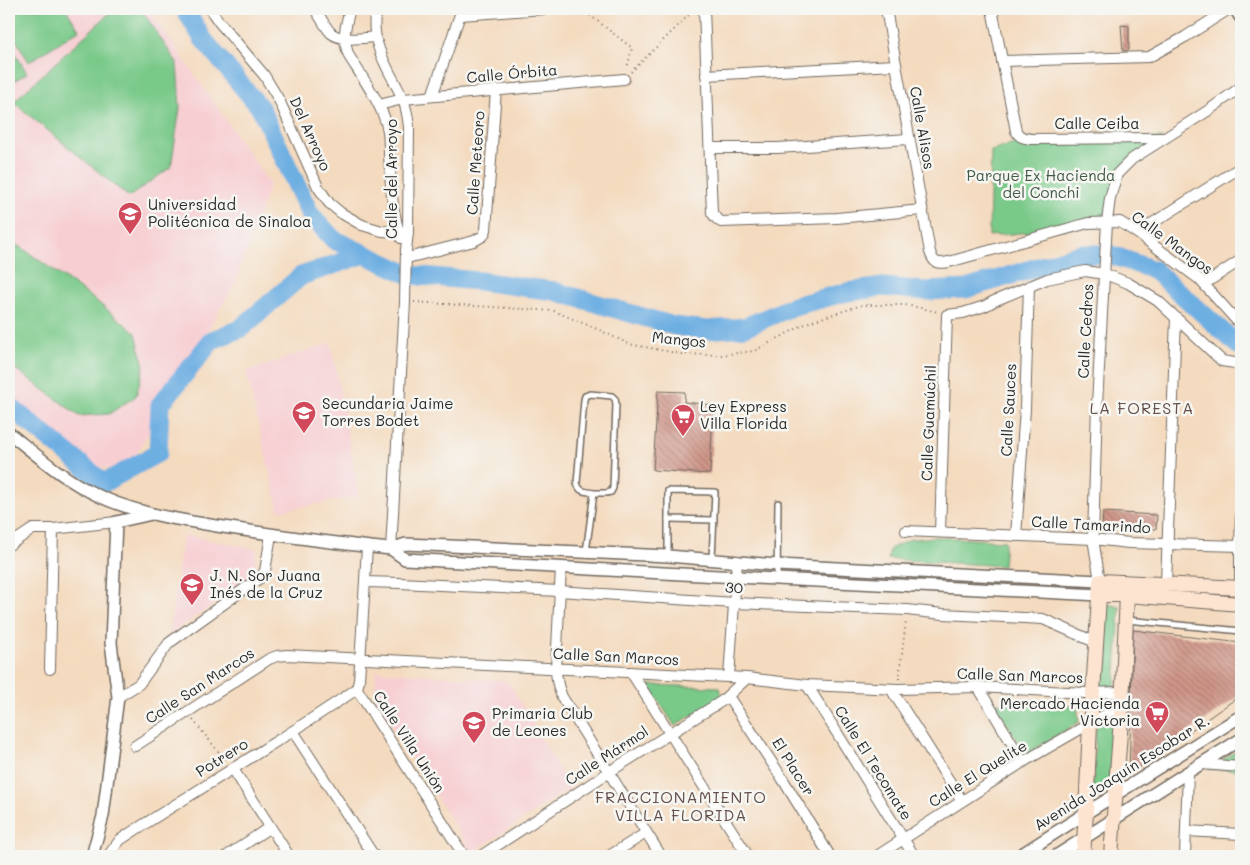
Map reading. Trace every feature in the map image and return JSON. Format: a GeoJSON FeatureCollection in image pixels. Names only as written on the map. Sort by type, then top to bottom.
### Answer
{"type":"FeatureCollection","features":[{"type":"Feature","properties":{"kind":"main road"},"geometry":{"type":"LineString","coordinates":[[1125,589],[1166,584],[1241,588]]}},
{"type":"Feature","properties":{"kind":"main road"},"geometry":{"type":"LineString","coordinates":[[1082,856],[1100,588],[1125,589],[1241,604]]}},
{"type":"Feature","properties":{"kind":"main road"},"geometry":{"type":"LineString","coordinates":[[1111,856],[1122,698],[1126,620],[1125,589]]}},
{"type":"Feature","properties":{"kind":"street","name":"Del Arroyo"},"geometry":{"type":"LineString","coordinates":[[210,9],[264,75],[279,100],[318,187],[329,203],[340,213],[362,225],[382,231],[404,232]]}},
{"type":"Feature","properties":{"kind":"street"},"geometry":{"type":"LineString","coordinates":[[315,9],[332,33],[337,36],[344,38],[375,37]]}},
{"type":"Feature","properties":{"kind":"street"},"geometry":{"type":"LineString","coordinates":[[344,38],[350,9]]}},
{"type":"Feature","properties":{"kind":"street","name":"Calle del Arroyo"},"geometry":{"type":"LineString","coordinates":[[376,9],[374,17],[375,37],[384,63],[403,99],[408,115],[409,127],[404,232],[407,257],[406,284],[391,549]]}},
{"type":"Feature","properties":{"kind":"street"},"geometry":{"type":"LineString","coordinates":[[432,96],[462,12],[544,9]]}},
{"type":"Feature","properties":{"kind":"street"},"geometry":{"type":"LineString","coordinates":[[704,9],[712,213],[716,218],[721,222],[837,218],[922,210]]}},
{"type":"Feature","properties":{"kind":"street","name":"Calle Alisos"},"geometry":{"type":"LineString","coordinates":[[886,9],[908,139],[930,252]]}},
{"type":"Feature","properties":{"kind":"street"},"geometry":{"type":"LineString","coordinates":[[992,9],[1002,61],[1149,57],[1186,37],[1229,9]]}},
{"type":"Feature","properties":{"kind":"street"},"geometry":{"type":"LineString","coordinates":[[1235,9],[1241,18]]}},
{"type":"Feature","properties":{"kind":"street","name":"Calle del Arroyo"},"geometry":{"type":"LineString","coordinates":[[344,38],[349,56],[385,118],[388,131],[394,216],[404,232]]}},
{"type":"Feature","properties":{"kind":"street","name":"Calle Ceiba"},"geometry":{"type":"LineString","coordinates":[[1002,61],[1016,131],[1023,138],[1163,138]]}},
{"type":"Feature","properties":{"kind":"street"},"geometry":{"type":"LineString","coordinates":[[706,75],[895,65]]}},
{"type":"Feature","properties":{"kind":"street","name":"Calle Órbita"},"geometry":{"type":"LineString","coordinates":[[403,99],[624,79]]}},
{"type":"Feature","properties":{"kind":"street","name":"Calle Ceiba"},"geometry":{"type":"LineString","coordinates":[[1107,227],[1110,198],[1118,174],[1132,159],[1209,110],[1241,87]]}},
{"type":"Feature","properties":{"kind":"street","name":"Calle Meteoro"},"geometry":{"type":"LineString","coordinates":[[407,257],[474,241],[483,236],[486,230],[496,90]]}},
{"type":"Feature","properties":{"kind":"street"},"geometry":{"type":"LineString","coordinates":[[379,105],[403,99]]}},
{"type":"Feature","properties":{"kind":"street"},"geometry":{"type":"LineString","coordinates":[[710,148],[778,148],[908,139]]}},
{"type":"Feature","properties":{"kind":"street"},"geometry":{"type":"LineString","coordinates":[[1137,233],[1241,167]]}},
{"type":"Feature","properties":{"kind":"street","name":"Calle Mangos"},"geometry":{"type":"LineString","coordinates":[[930,252],[933,260],[936,263],[942,264],[1088,223],[1107,227],[1120,222],[1199,279],[1241,325]]}},
{"type":"Feature","properties":{"kind":"street","name":"Calle Cedros"},"geometry":{"type":"LineString","coordinates":[[1100,588],[1093,539],[1097,405],[1107,227]]}},
{"type":"Feature","properties":{"kind":"street"},"geometry":{"type":"LineString","coordinates":[[1204,284],[1241,260]]}},
{"type":"Feature","properties":{"kind":"street"},"geometry":{"type":"LineString","coordinates":[[947,315],[963,313],[985,306],[1046,279],[1070,273],[1105,270],[1158,301],[1222,361],[1241,364]]}},
{"type":"Feature","properties":{"kind":"street","name":"Calle Sauces"},"geometry":{"type":"LineString","coordinates":[[1016,536],[1025,409],[1029,286]]}},
{"type":"Feature","properties":{"kind":"street","name":"Calle Guamúchil"},"geometry":{"type":"LineString","coordinates":[[940,532],[947,315]]}},
{"type":"Feature","properties":{"kind":"street"},"geometry":{"type":"LineString","coordinates":[[1166,584],[1176,318]]}},
{"type":"Feature","properties":{"kind":"street"},"geometry":{"type":"LineString","coordinates":[[9,433],[63,476],[89,492],[117,504],[186,521],[272,535],[391,549],[406,544],[668,556],[1100,588]]}},
{"type":"Feature","properties":{"kind":"street"},"geometry":{"type":"LineString","coordinates":[[9,545],[33,529],[53,529],[116,522],[153,514]]}},
{"type":"Feature","properties":{"kind":"street"},"geometry":{"type":"LineString","coordinates":[[1241,516],[1241,588]]}},
{"type":"Feature","properties":{"kind":"street"},"geometry":{"type":"LineString","coordinates":[[92,856],[103,816],[118,697],[111,643],[116,522]]}},
{"type":"Feature","properties":{"kind":"street"},"geometry":{"type":"LineString","coordinates":[[50,669],[53,529]]}},
{"type":"Feature","properties":{"kind":"street","name":"Calle Tamarindo"},"geometry":{"type":"LineString","coordinates":[[906,531],[1093,539],[1129,543],[1240,546]]}},
{"type":"Feature","properties":{"kind":"street"},"geometry":{"type":"LineString","coordinates":[[118,697],[139,684],[169,643],[261,577],[265,571],[272,535]]}},
{"type":"Feature","properties":{"kind":"street","name":"Calle Villa Unión"},"geometry":{"type":"LineString","coordinates":[[366,547],[361,658],[357,689],[464,856]]}},
{"type":"Feature","properties":{"kind":"street"},"geometry":{"type":"LineString","coordinates":[[391,549],[405,558],[736,577],[1100,588]]}},
{"type":"Feature","properties":{"kind":"street"},"geometry":{"type":"LineString","coordinates":[[729,677],[737,561]]}},
{"type":"Feature","properties":{"kind":"street"},"geometry":{"type":"LineString","coordinates":[[561,567],[556,679],[562,697],[661,856]]}},
{"type":"Feature","properties":{"kind":"street","name":"30"},"geometry":{"type":"LineString","coordinates":[[365,582],[559,591],[734,603],[907,610],[943,614],[1043,619],[1097,643]]}},
{"type":"Feature","properties":{"kind":"street","name":"Calle San Marcos"},"geometry":{"type":"LineString","coordinates":[[134,746],[269,659],[287,655],[729,677],[807,685],[894,689],[978,687],[1093,693],[1122,698]]}},
{"type":"Feature","properties":{"kind":"street"},"geometry":{"type":"LineString","coordinates":[[631,672],[748,856]]}},
{"type":"Feature","properties":{"kind":"street","name":"Calle Mármol"},"geometry":{"type":"LineString","coordinates":[[481,856],[722,701],[746,678]]}},
{"type":"Feature","properties":{"kind":"street","name":"Calle El Tecomate"},"geometry":{"type":"LineString","coordinates":[[807,685],[914,856]]}},
{"type":"Feature","properties":{"kind":"street"},"geometry":{"type":"LineString","coordinates":[[978,687],[1023,762]]}},
{"type":"Feature","properties":{"kind":"street","name":"Potrero"},"geometry":{"type":"LineString","coordinates":[[108,856],[120,840],[357,689]]}},
{"type":"Feature","properties":{"kind":"street"},"geometry":{"type":"LineString","coordinates":[[894,689],[962,801]]}},
{"type":"Feature","properties":{"kind":"street","name":"El Placer"},"geometry":{"type":"LineString","coordinates":[[728,696],[830,856]]}},
{"type":"Feature","properties":{"kind":"street","name":"Calle El Quelite"},"geometry":{"type":"LineString","coordinates":[[877,856],[1023,762],[1090,724],[1122,698]]}},
{"type":"Feature","properties":{"kind":"street","name":"Avenida Joaquín Escobar R."},"geometry":{"type":"LineString","coordinates":[[1018,856],[1241,716]]}},
{"type":"Feature","properties":{"kind":"street"},"geometry":{"type":"LineString","coordinates":[[293,731],[374,856]]}},
{"type":"Feature","properties":{"kind":"street"},"geometry":{"type":"LineString","coordinates":[[1056,856],[1241,739]]}},
{"type":"Feature","properties":{"kind":"street"},"geometry":{"type":"LineString","coordinates":[[1201,764],[1241,767]]}},
{"type":"Feature","properties":{"kind":"street"},"geometry":{"type":"LineString","coordinates":[[232,769],[289,856]]}},
{"type":"Feature","properties":{"kind":"street"},"geometry":{"type":"LineString","coordinates":[[1185,856],[1188,772]]}},
{"type":"Feature","properties":{"kind":"street"},"geometry":{"type":"LineString","coordinates":[[226,856],[270,827]]}},
{"type":"Feature","properties":{"kind":"street"},"geometry":{"type":"LineString","coordinates":[[1186,831],[1241,834]]}},
{"type":"Feature","properties":{"kind":"street"},"geometry":{"type":"LineString","coordinates":[[609,856],[646,833]]}},
{"type":"Feature","properties":{"kind":"lane"},"geometry":{"type":"LineString","coordinates":[[590,394],[612,396],[616,404],[613,488],[611,492],[606,494],[594,493],[582,491],[577,483],[584,400],[585,396],[590,394]]}},
{"type":"Feature","properties":{"kind":"lane"},"geometry":{"type":"LineString","coordinates":[[668,556],[668,491],[715,492],[712,559]]}},
{"type":"Feature","properties":{"kind":"lane"},"geometry":{"type":"LineString","coordinates":[[586,552],[594,493]]}},
{"type":"Feature","properties":{"kind":"lane"},"geometry":{"type":"LineString","coordinates":[[777,578],[778,503]]}},
{"type":"Feature","properties":{"kind":"lane"},"geometry":{"type":"LineString","coordinates":[[668,519],[714,520]]}},
{"type":"Feature","properties":{"kind":"lane"},"geometry":{"type":"LineString","coordinates":[[1126,620],[1241,631]]}},
{"type":"Feature","properties":{"kind":"path"},"geometry":{"type":"LineString","coordinates":[[582,9],[632,48],[624,79]]}},
{"type":"Feature","properties":{"kind":"path"},"geometry":{"type":"LineString","coordinates":[[624,79],[695,9]]}},
{"type":"Feature","properties":{"kind":"path","name":"Mangos"},"geometry":{"type":"LineString","coordinates":[[405,302],[554,311],[629,344],[681,354],[720,355],[754,351],[809,322],[862,306],[905,305],[947,315]]}},
{"type":"Feature","properties":{"kind":"path"},"geometry":{"type":"LineString","coordinates":[[894,689],[907,610]]}},
{"type":"Feature","properties":{"kind":"path"},"geometry":{"type":"LineString","coordinates":[[187,712],[232,769]]}},
{"type":"Feature","properties":{"kind":"shaded area","name":"Universidad Politécnica de Sinaloa"},"geometry":{"type":"Polygon","coordinates":[[[9,9],[149,9],[270,184],[234,285],[127,470],[76,465],[9,420],[9,9]]]}},
{"type":"Feature","properties":{"kind":"shaded area","name":"Secundaria Jaime Torres Bodet"},"geometry":{"type":"Polygon","coordinates":[[[331,343],[359,496],[279,511],[246,372],[331,343]]]}},
{"type":"Feature","properties":{"kind":"shaded area","name":"J. N. Sor Juana Inés de la Cruz"},"geometry":{"type":"Polygon","coordinates":[[[183,535],[257,549],[253,577],[169,635],[183,535]]]}},
{"type":"Feature","properties":{"kind":"shaded area","name":"Primaria Club de Leones"},"geometry":{"type":"Polygon","coordinates":[[[376,671],[508,681],[570,788],[472,853],[375,700],[376,671]]]}},
{"type":"Feature","properties":{"kind":"green space"},"geometry":{"type":"Polygon","coordinates":[[[9,9],[66,9],[79,30],[29,62],[9,28],[9,9]]]}},
{"type":"Feature","properties":{"kind":"green space"},"geometry":{"type":"Polygon","coordinates":[[[114,9],[141,9],[177,63],[180,108],[171,167],[129,197],[13,102],[114,9]]]}},
{"type":"Feature","properties":{"kind":"green space"},"geometry":{"type":"Polygon","coordinates":[[[9,43],[27,73],[9,84],[9,43]]]}},
{"type":"Feature","properties":{"kind":"green space","name":"Parque Ex Hacienda del Conchi"},"geometry":{"type":"Polygon","coordinates":[[[1163,138],[1123,168],[1104,222],[1065,229],[989,236],[991,151],[1031,139],[1163,138]]]}},
{"type":"Feature","properties":{"kind":"green space"},"geometry":{"type":"Polygon","coordinates":[[[9,241],[25,250],[95,300],[136,333],[144,366],[136,396],[109,414],[79,416],[9,364],[9,241]]]}},
{"type":"Feature","properties":{"kind":"green space"},"geometry":{"type":"Polygon","coordinates":[[[936,537],[1005,541],[1003,566],[888,559],[890,549],[910,539],[936,537]]]}},
{"type":"Feature","properties":{"kind":"green space"},"geometry":{"type":"Polygon","coordinates":[[[1106,604],[1120,607],[1115,686],[1098,688],[1106,604]]]}},
{"type":"Feature","properties":{"kind":"green space"},"geometry":{"type":"Polygon","coordinates":[[[648,685],[720,687],[722,696],[675,726],[648,685]]]}},
{"type":"Feature","properties":{"kind":"green space"},"geometry":{"type":"Polygon","coordinates":[[[994,703],[1077,706],[1079,722],[1026,754],[994,703]]]}},
{"type":"Feature","properties":{"kind":"green space"},"geometry":{"type":"Polygon","coordinates":[[[1115,715],[1108,789],[1092,800],[1096,727],[1115,715]]]}},
{"type":"Feature","properties":{"kind":"green space"},"geometry":{"type":"Polygon","coordinates":[[[1241,748],[1241,770],[1208,769],[1241,748]]]}},
{"type":"Feature","properties":{"kind":"building"},"geometry":{"type":"Polygon","coordinates":[[[1121,25],[1129,26],[1129,50],[1123,51],[1121,25]]]}},
{"type":"Feature","properties":{"kind":"building","name":"Ley Express Villa Florida"},"geometry":{"type":"Polygon","coordinates":[[[658,391],[685,392],[684,402],[713,405],[710,474],[653,470],[658,391]]]}},
{"type":"Feature","properties":{"kind":"building"},"geometry":{"type":"Polygon","coordinates":[[[1103,512],[1157,515],[1156,529],[1102,526],[1103,512]]]}},
{"type":"Feature","properties":{"kind":"building","name":"Mercado Hacienda Victoria"},"geometry":{"type":"Polygon","coordinates":[[[1133,630],[1241,643],[1241,695],[1129,774],[1133,630]]]}},
{"type":"Feature","properties":{"kind":"waterway"},"geometry":{"type":"LineString","coordinates":[[185,9],[203,39],[261,109],[310,214],[334,240],[410,275],[479,281],[554,291],[674,326],[707,330],[745,327],[794,306],[847,292],[883,287],[926,291],[966,289],[1080,254],[1109,254],[1154,270],[1241,346]]}},
{"type":"Feature","properties":{"kind":"waterway"},"geometry":{"type":"LineString","coordinates":[[9,406],[104,483],[158,453],[160,405],[212,340],[240,329],[301,276],[365,254]]}},
{"type":"Feature","properties":{"kind":"place","name":"Universidad Politécnica de Sinaloa"},"geometry":{"type":"Point","coordinates":[130,235]}},
{"type":"Feature","properties":{"kind":"place","name":"Secundaria Jaime Torres Bodet"},"geometry":{"type":"Point","coordinates":[304,434]}},
{"type":"Feature","properties":{"kind":"place","name":"Ley Express Villa Florida"},"geometry":{"type":"Point","coordinates":[683,437]}},
{"type":"Feature","properties":{"kind":"place","name":"J. N. Sor Juana Inés de la Cruz"},"geometry":{"type":"Point","coordinates":[192,606]}},
{"type":"Feature","properties":{"kind":"place","name":"Mercado Hacienda Victoria"},"geometry":{"type":"Point","coordinates":[1157,734]}},
{"type":"Feature","properties":{"kind":"place","name":"Primaria Club de Leones"},"geometry":{"type":"Point","coordinates":[474,744]}},
{"type":"Feature","properties":{"kind":"district","name":"LA FORESTA"},"geometry":{"type":"Point","coordinates":[1142,408]}},
{"type":"Feature","properties":{"kind":"district","name":"FRACCIONAMIENTO VILLA FLORIDA"},"geometry":{"type":"Point","coordinates":[681,806]}}]}
